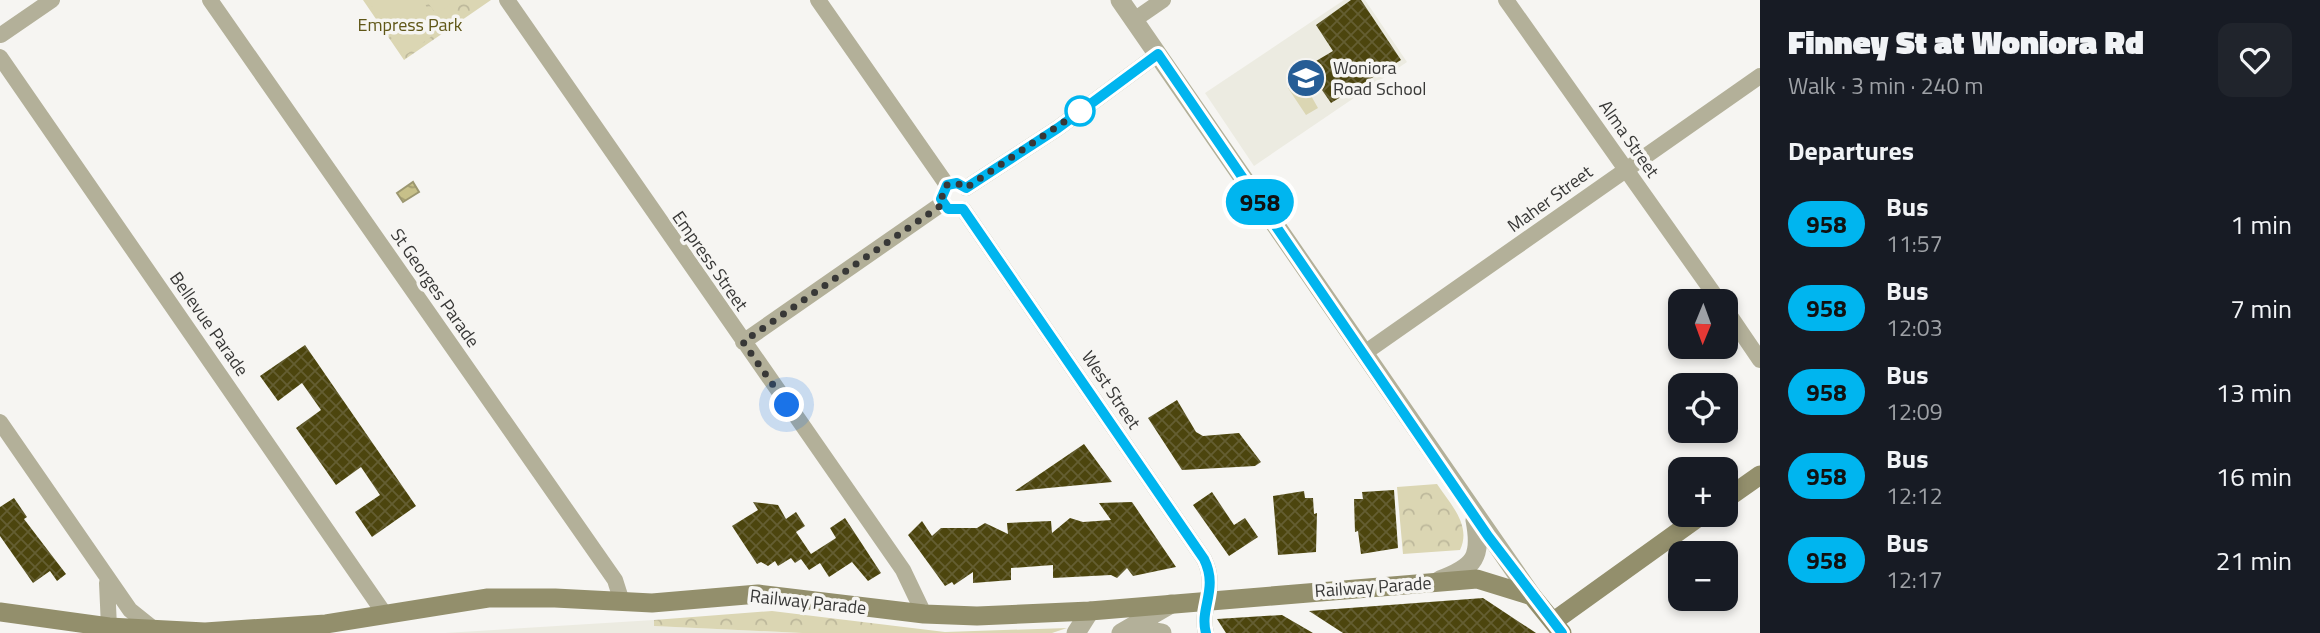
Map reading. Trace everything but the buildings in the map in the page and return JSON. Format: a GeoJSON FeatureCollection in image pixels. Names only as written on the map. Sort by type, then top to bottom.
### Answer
{"type":"FeatureCollection","features":[{"type":"Feature","properties":{"kind":"main road"},"geometry":{"type":"LineString","coordinates":[[1738,491],[1760,475]]}},
{"type":"Feature","properties":{"kind":"main road"},"geometry":{"type":"LineString","coordinates":[[1532,596],[1558,627],[1686,527]]}},
{"type":"Feature","properties":{"kind":"main road","name":"Railway Parade"},"geometry":{"type":"LineString","coordinates":[[0,612],[109,627],[283,631],[488,598],[680,602],[758,594],[924,614],[977,616],[1090,611],[1477,579],[1532,596]]}},
{"type":"Feature","properties":{"kind":"street"},"geometry":{"type":"LineString","coordinates":[[0,40],[52,0]]}},
{"type":"Feature","properties":{"kind":"street","name":"St Georges Parade"},"geometry":{"type":"LineString","coordinates":[[210,0],[615,580],[622,602]]}},
{"type":"Feature","properties":{"kind":"street","name":"Empress Street"},"geometry":{"type":"LineString","coordinates":[[507,0],[903,570],[919,598],[924,614]]}},
{"type":"Feature","properties":{"kind":"street"},"geometry":{"type":"LineString","coordinates":[[818,0],[947,185]]}},
{"type":"Feature","properties":{"kind":"street"},"geometry":{"type":"LineString","coordinates":[[1121,0],[1474,517],[1532,596]]}},
{"type":"Feature","properties":{"kind":"street"},"geometry":{"type":"LineString","coordinates":[[1135,20],[1163,0]]}},
{"type":"Feature","properties":{"kind":"street","name":"Alma Street"},"geometry":{"type":"LineString","coordinates":[[1506,0],[1711,289]]}},
{"type":"Feature","properties":{"kind":"street"},"geometry":{"type":"LineString","coordinates":[[966,188],[1058,128],[1158,54]]}},
{"type":"Feature","properties":{"kind":"street","name":"Bellevue Parade"},"geometry":{"type":"LineString","coordinates":[[0,57],[384,613]]}},
{"type":"Feature","properties":{"kind":"street","name":"Maher Street"},"geometry":{"type":"LineString","coordinates":[[1363,354],[1760,76]]}},
{"type":"Feature","properties":{"kind":"street"},"geometry":{"type":"LineString","coordinates":[[957,183],[966,188],[970,197],[963,209],[952,210],[943,204],[942,194],[947,185],[957,183]]}},
{"type":"Feature","properties":{"kind":"street"},"geometry":{"type":"LineString","coordinates":[[743,342],[943,204]]}},
{"type":"Feature","properties":{"kind":"street","name":"West Street"},"geometry":{"type":"LineString","coordinates":[[963,209],[1208,568],[1210,600],[1204,626],[1206,633]]}},
{"type":"Feature","properties":{"kind":"street"},"geometry":{"type":"LineString","coordinates":[[1738,328],[1760,360]]}},
{"type":"Feature","properties":{"kind":"street"},"geometry":{"type":"LineString","coordinates":[[0,422],[130,610],[156,630]]}},
{"type":"Feature","properties":{"kind":"street"},"geometry":{"type":"LineString","coordinates":[[1436,582],[1465,569],[1476,557],[1478,542],[1474,517]]}},
{"type":"Feature","properties":{"kind":"street"},"geometry":{"type":"LineString","coordinates":[[106,577],[110,604],[109,627]]}},
{"type":"Feature","properties":{"kind":"street"},"geometry":{"type":"LineString","coordinates":[[1127,631],[1171,604]]}},
{"type":"Feature","properties":{"kind":"street"},"geometry":{"type":"LineString","coordinates":[[1076,633],[1090,611]]}},
{"type":"Feature","properties":{"kind":"street"},"geometry":{"type":"LineString","coordinates":[[1127,631],[1162,633]]}},
{"type":"Feature","properties":{"kind":"shaded area","name":"Woniora Road School"},"geometry":{"type":"Polygon","coordinates":[[[1344,0],[1365,0],[1407,62],[1254,166],[1205,93],[1344,0]]]}},
{"type":"Feature","properties":{"kind":"shaded area"},"geometry":{"type":"Polygon","coordinates":[[[654,620],[655,626],[802,633],[445,633],[654,620]]]}},
{"type":"Feature","properties":{"kind":"green space","name":"Empress Park"},"geometry":{"type":"Polygon","coordinates":[[[363,0],[491,0],[404,60],[363,0]]]}},
{"type":"Feature","properties":{"kind":"green space","name":"Empress Park"},"geometry":{"type":"Polygon","coordinates":[[[370,0],[422,0],[442,29],[404,56],[374,13],[370,0]]]}},
{"type":"Feature","properties":{"kind":"green space"},"geometry":{"type":"Polygon","coordinates":[[[426,0],[449,0],[451,4],[436,14],[426,0]]]}},
{"type":"Feature","properties":{"kind":"green space"},"geometry":{"type":"Polygon","coordinates":[[[1301,78],[1318,108],[1306,115],[1288,88],[1301,78]]]}},
{"type":"Feature","properties":{"kind":"green space"},"geometry":{"type":"Polygon","coordinates":[[[1437,484],[1461,523],[1463,541],[1460,550],[1403,554],[1397,487],[1437,484]]]}},
{"type":"Feature","properties":{"kind":"green space"},"geometry":{"type":"Polygon","coordinates":[[[772,611],[945,632],[1067,628],[1052,633],[802,633],[654,626],[654,620],[772,611]]]}},
{"type":"Feature","properties":{"kind":"water"},"geometry":{"type":"Polygon","coordinates":[[[413,182],[419,192],[403,202],[397,193],[413,182]]]}},
{"type":"Feature","properties":{"kind":"bus line","name":"958"},"geometry":{"type":"LineString","coordinates":[[1206,633],[1204,626],[1210,600],[1211,579],[1204,559],[963,209],[948,209],[941,199],[943,189],[947,185],[957,183],[966,188],[1058,128],[1158,54],[1515,575],[1562,633]]}},
{"type":"Feature","properties":{"kind":"place","name":"Woniora Road School"},"geometry":{"type":"Point","coordinates":[1306,78]}},
{"type":"Feature","properties":{"kind":"route"},"geometry":{"type":"LineString","coordinates":[[787,405],[743,342],[849,266],[943,204],[943,189],[947,185],[957,183],[966,188],[1080,111]]}}]}
